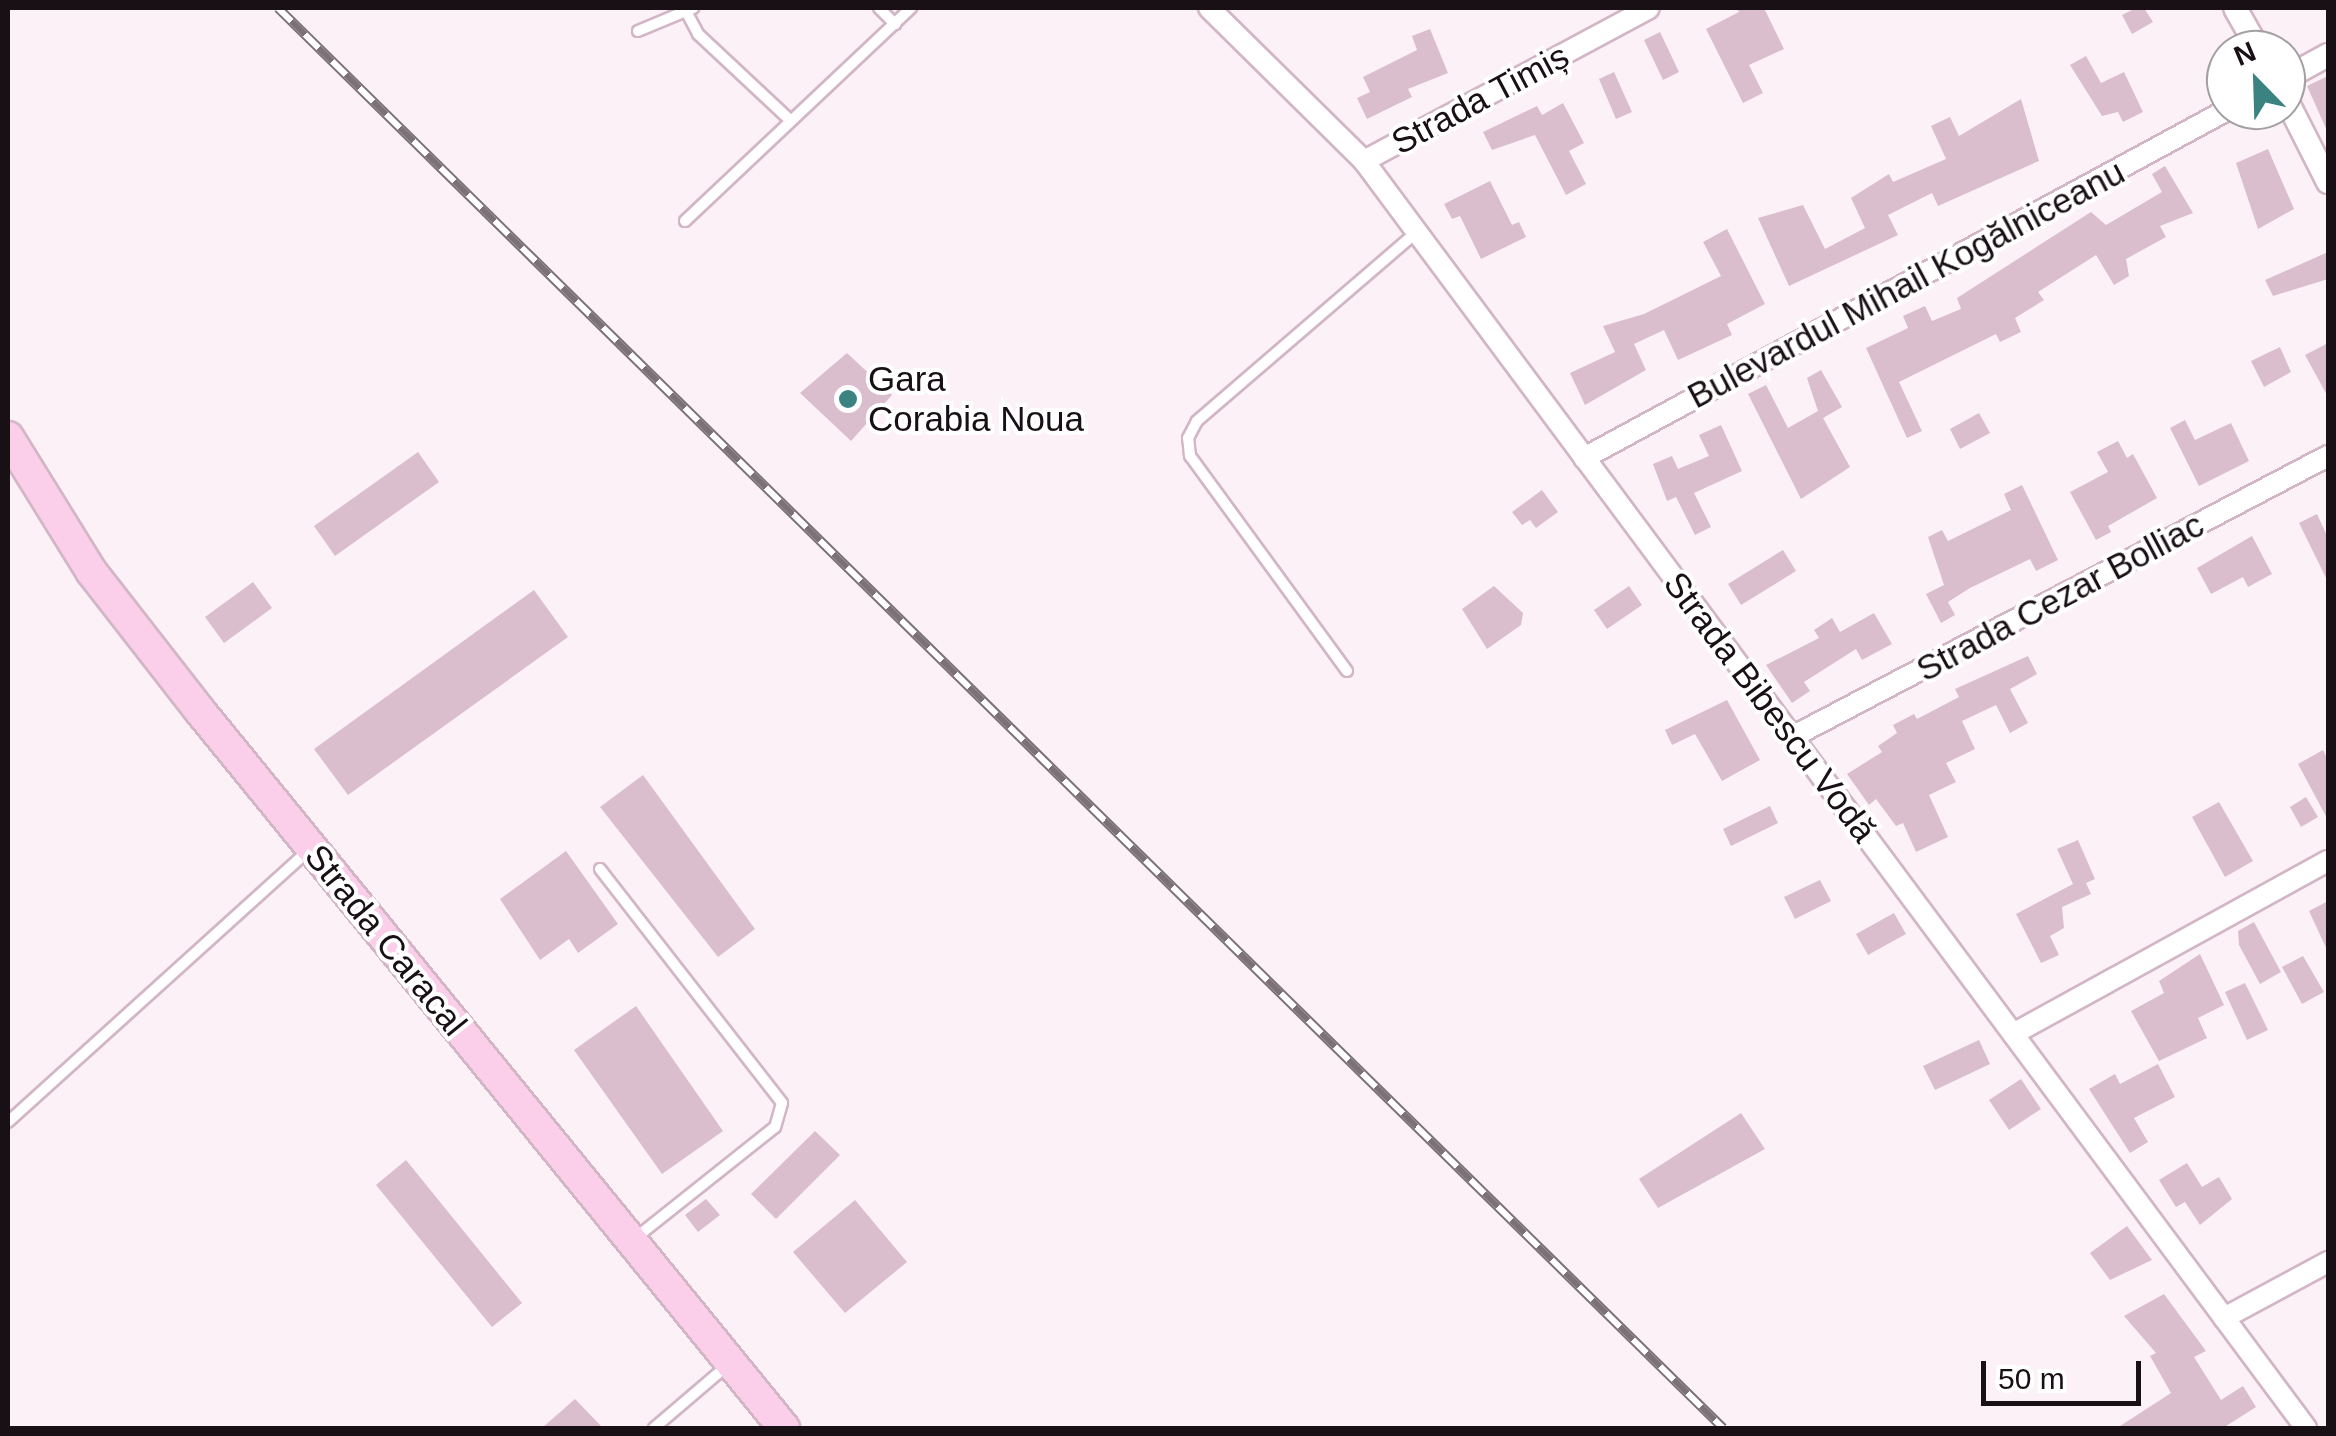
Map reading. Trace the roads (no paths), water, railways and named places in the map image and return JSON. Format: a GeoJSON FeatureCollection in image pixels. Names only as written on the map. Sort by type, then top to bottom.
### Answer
{"type":"FeatureCollection","features":[{"type":"Feature","properties":{"kind":"main road","name":"Strada Caracal"},"geometry":{"type":"LineString","coordinates":[[8,437],[91,570],[311,849],[784,1428]]}},
{"type":"Feature","properties":{"kind":"street","name":"Strada Bibescu Vodă"},"geometry":{"type":"LineString","coordinates":[[1209,8],[1364,161],[2306,1428]]}},
{"type":"Feature","properties":{"kind":"street","name":"Strada Timiș"},"geometry":{"type":"LineString","coordinates":[[1364,161],[1649,8]]}},
{"type":"Feature","properties":{"kind":"street"},"geometry":{"type":"LineString","coordinates":[[2235,8],[2248,30]]}},
{"type":"Feature","properties":{"kind":"street"},"geometry":{"type":"LineString","coordinates":[[2306,67],[2328,55]]}},
{"type":"Feature","properties":{"kind":"street","name":"Bulevardul Mihail Kogălniceanu"},"geometry":{"type":"LineString","coordinates":[[1584,458],[2206,121]]}},
{"type":"Feature","properties":{"kind":"street"},"geometry":{"type":"LineString","coordinates":[[2302,130],[2328,182]]}},
{"type":"Feature","properties":{"kind":"street","name":"Strada Cezar Bolliac"},"geometry":{"type":"LineString","coordinates":[[1792,737],[2328,456]]}},
{"type":"Feature","properties":{"kind":"street"},"geometry":{"type":"LineString","coordinates":[[2013,1034],[2328,861]]}},
{"type":"Feature","properties":{"kind":"street"},"geometry":{"type":"LineString","coordinates":[[2224,1318],[2328,1262]]}},
{"type":"Feature","properties":{"kind":"lane"},"geometry":{"type":"LineString","coordinates":[[879,8],[895,24]]}},
{"type":"Feature","properties":{"kind":"lane"},"geometry":{"type":"LineString","coordinates":[[685,221],[912,8]]}},
{"type":"Feature","properties":{"kind":"lane"},"geometry":{"type":"LineString","coordinates":[[638,31],[690,10],[698,34],[791,121]]}},
{"type":"Feature","properties":{"kind":"lane"},"geometry":{"type":"LineString","coordinates":[[1347,671],[1190,456],[1188,438],[1197,420],[1416,232]]}},
{"type":"Feature","properties":{"kind":"lane"},"geometry":{"type":"LineString","coordinates":[[8,1122],[311,849]]}},
{"type":"Feature","properties":{"kind":"lane"},"geometry":{"type":"LineString","coordinates":[[600,869],[782,1104],[776,1126],[633,1241]]}},
{"type":"Feature","properties":{"kind":"lane"},"geometry":{"type":"LineString","coordinates":[[654,1428],[729,1364]]}},
{"type":"Feature","properties":{"kind":"railway"},"geometry":{"type":"LineString","coordinates":[[278,8],[1723,1428]]}},
{"type":"Feature","properties":{"kind":"place","name":"Gara Corabia Noua"},"geometry":{"type":"Point","coordinates":[848,399]}}]}
